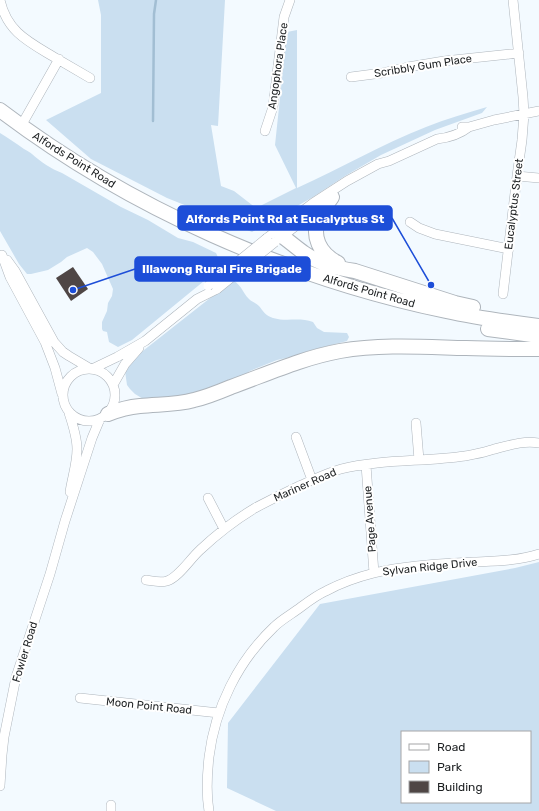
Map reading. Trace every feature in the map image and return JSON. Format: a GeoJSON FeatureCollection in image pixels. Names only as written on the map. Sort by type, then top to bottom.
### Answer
{"type":"FeatureCollection","features":[{"type":"Feature","properties":{"kind":"highway","name":"Alfords Point Road"},"geometry":{"type":"LineString","coordinates":[[0,110],[21,126],[73,160],[138,198],[200,229],[275,261],[327,280],[407,302],[474,317],[539,326]]}},
{"type":"Feature","properties":{"kind":"highway","name":"Alfords Point Road"},"geometry":{"type":"LineString","coordinates":[[0,122],[71,169],[133,204],[200,238],[269,267],[323,287],[391,308],[466,325],[539,336]]}},
{"type":"Feature","properties":{"kind":"highway"},"geometry":{"type":"LineString","coordinates":[[332,198],[318,220],[316,231],[317,241],[322,250],[330,259],[354,271]]}},
{"type":"Feature","properties":{"kind":"highway"},"geometry":{"type":"LineString","coordinates":[[274,238],[317,261],[338,268],[354,271],[455,303],[488,311],[539,320]]}},
{"type":"Feature","properties":{"kind":"highway"},"geometry":{"type":"LineString","coordinates":[[104,416],[125,408],[193,401],[298,363],[324,355],[353,349],[398,346],[539,349]]}},
{"type":"Feature","properties":{"kind":"street"},"geometry":{"type":"LineString","coordinates":[[0,0],[2,10],[16,31],[30,42],[90,78]]}},
{"type":"Feature","properties":{"kind":"street","name":"Angophora Place"},"geometry":{"type":"LineString","coordinates":[[265,131],[273,108],[284,17],[290,0]]}},
{"type":"Feature","properties":{"kind":"street"},"geometry":{"type":"LineString","coordinates":[[513,0],[524,114]]}},
{"type":"Feature","properties":{"kind":"street","name":"Scribbly Gum Place"},"geometry":{"type":"LineString","coordinates":[[351,77],[382,73],[444,61],[519,53]]}},
{"type":"Feature","properties":{"kind":"street"},"geometry":{"type":"LineString","coordinates":[[21,126],[59,60]]}},
{"type":"Feature","properties":{"kind":"street"},"geometry":{"type":"LineString","coordinates":[[274,238],[307,207],[337,187],[378,164],[388,161],[436,139],[443,139],[464,131],[468,127],[539,111]]}},
{"type":"Feature","properties":{"kind":"street","name":"Eucalyptus Street"},"geometry":{"type":"LineString","coordinates":[[503,294],[524,114]]}},
{"type":"Feature","properties":{"kind":"street"},"geometry":{"type":"LineString","coordinates":[[63,398],[63,391],[68,379],[78,371],[92,369],[145,341],[274,238],[355,182],[380,168],[388,161]]}},
{"type":"Feature","properties":{"kind":"street"},"geometry":{"type":"LineString","coordinates":[[517,176],[539,178]]}},
{"type":"Feature","properties":{"kind":"street"},"geometry":{"type":"LineString","coordinates":[[410,222],[423,230],[435,234],[509,249]]}},
{"type":"Feature","properties":{"kind":"street"},"geometry":{"type":"LineString","coordinates":[[1,253],[15,271],[54,342],[63,352],[108,377],[113,385],[115,400],[112,407],[104,416],[92,421],[83,421],[75,418],[68,411],[55,368],[45,342],[10,277],[1,253]]}},
{"type":"Feature","properties":{"kind":"street"},"geometry":{"type":"LineString","coordinates":[[113,385],[125,364],[145,341]]}},
{"type":"Feature","properties":{"kind":"street","name":"Fowler Road"},"geometry":{"type":"LineString","coordinates":[[65,521],[76,462],[77,448],[74,429],[68,411]]}},
{"type":"Feature","properties":{"kind":"street","name":"Fowler Road"},"geometry":{"type":"LineString","coordinates":[[0,786],[4,737],[13,692],[26,644],[50,574],[65,521],[92,438],[104,416]]}},
{"type":"Feature","properties":{"kind":"street"},"geometry":{"type":"LineString","coordinates":[[416,423],[419,460]]}},
{"type":"Feature","properties":{"kind":"street"},"geometry":{"type":"LineString","coordinates":[[296,437],[312,480]]}},
{"type":"Feature","properties":{"kind":"street","name":"Mariner Road"},"geometry":{"type":"LineString","coordinates":[[146,580],[161,582],[167,581],[179,573],[199,551],[224,529],[256,508],[333,471],[366,465],[463,456],[526,442],[539,443]]}},
{"type":"Feature","properties":{"kind":"street","name":"Page Avenue"},"geometry":{"type":"LineString","coordinates":[[366,465],[374,573]]}},
{"type":"Feature","properties":{"kind":"street"},"geometry":{"type":"LineString","coordinates":[[208,498],[224,529]]}},
{"type":"Feature","properties":{"kind":"street","name":"Sylvan Ridge Drive"},"geometry":{"type":"LineString","coordinates":[[209,811],[207,794],[208,765],[212,736],[219,713],[229,688],[238,672],[252,652],[274,626],[326,590],[374,573],[403,568],[514,559],[539,554]]}},
{"type":"Feature","properties":{"kind":"street","name":"Moon Point Road"},"geometry":{"type":"LineString","coordinates":[[80,698],[219,713]]}},
{"type":"Feature","properties":{"kind":"green space"},"geometry":{"type":"Polygon","coordinates":[[[98,0],[225,0],[218,126],[211,125],[221,186],[234,191],[256,208],[296,188],[275,145],[287,32],[297,30],[297,188],[410,134],[441,121],[487,107],[482,113],[435,130],[381,155],[313,197],[252,232],[167,198],[91,159],[46,120],[101,93],[101,15],[98,0]]]}},
{"type":"Feature","properties":{"kind":"green space"},"geometry":{"type":"Polygon","coordinates":[[[0,133],[50,167],[121,207],[148,220],[178,238],[193,242],[216,253],[218,263],[215,272],[132,340],[118,347],[109,342],[107,332],[103,331],[102,329],[102,322],[107,311],[108,303],[112,296],[113,289],[102,264],[93,252],[87,248],[67,257],[48,270],[27,274],[19,264],[0,231],[0,133]]]}},
{"type":"Feature","properties":{"kind":"green space"},"geometry":{"type":"Polygon","coordinates":[[[233,280],[239,285],[249,299],[258,305],[268,316],[283,320],[303,320],[313,322],[317,328],[324,332],[347,333],[349,337],[347,341],[277,360],[194,395],[145,400],[135,394],[127,385],[125,371],[139,354],[233,280]]]}},
{"type":"Feature","properties":{"kind":"green space"},"geometry":{"type":"Polygon","coordinates":[[[539,562],[539,811],[276,811],[227,788],[228,723],[320,604],[515,568],[539,562]]]}},
{"type":"Feature","properties":{"kind":"building"},"geometry":{"type":"Polygon","coordinates":[[[73,267],[88,289],[71,301],[56,278],[73,267]]]}},
{"type":"Feature","properties":{"kind":"waterway"},"geometry":{"type":"LineString","coordinates":[[153,121],[154,14],[156,0]]}},
{"type":"Feature","properties":{"kind":"place","name":"Alfords Point Rd at Eucalyptus St"},"geometry":{"type":"Point","coordinates":[431,285]}},
{"type":"Feature","properties":{"kind":"place","name":"Illawong Rural Fire Brigade"},"geometry":{"type":"Point","coordinates":[73,290]}}]}
